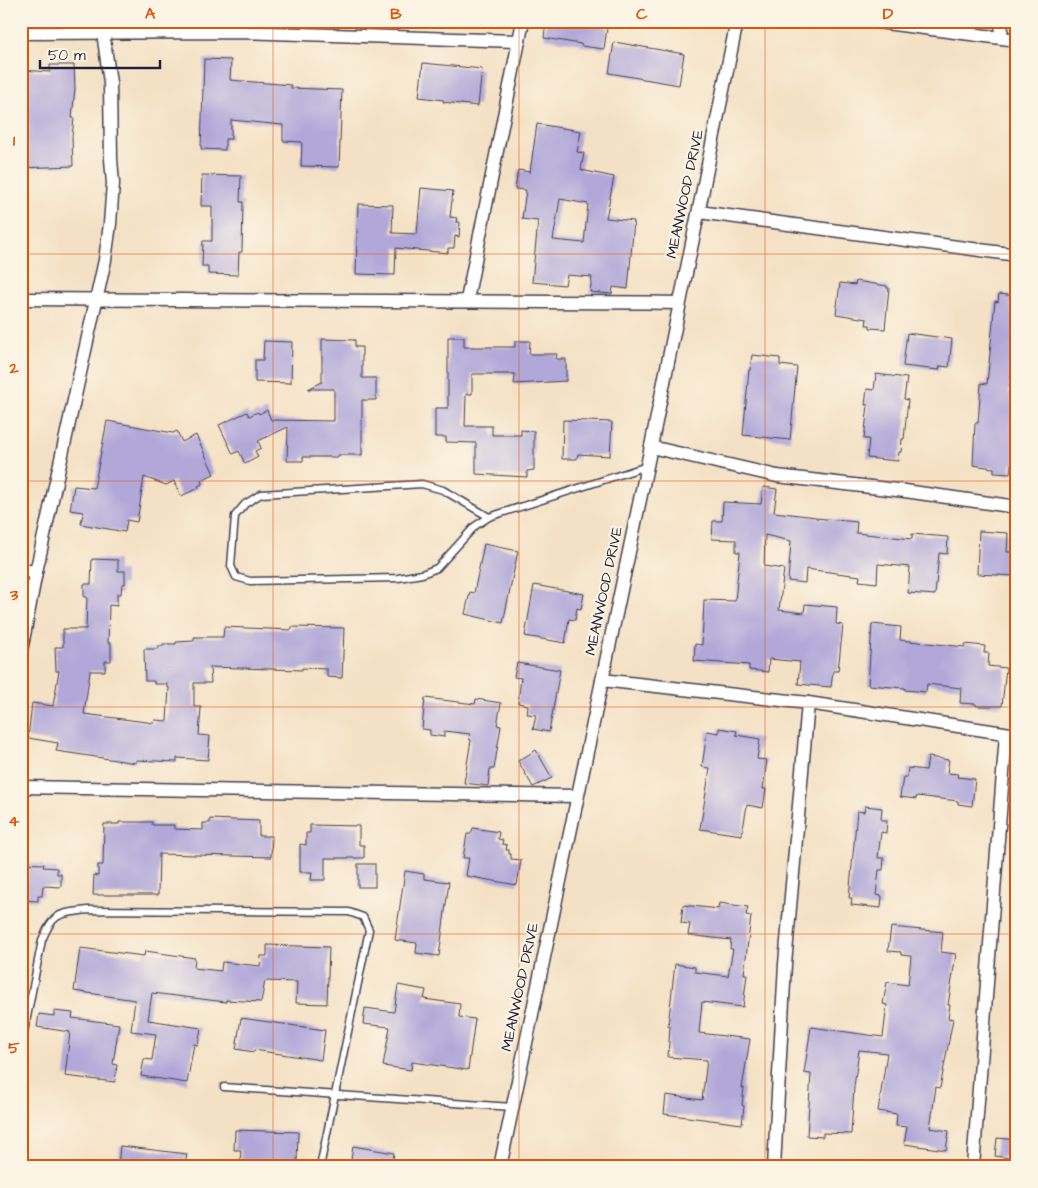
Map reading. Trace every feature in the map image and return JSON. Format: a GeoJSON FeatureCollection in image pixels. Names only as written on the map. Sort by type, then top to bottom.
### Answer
{"type":"FeatureCollection","features":[{"type":"Feature","properties":{"kind":"street"},"geometry":{"type":"LineString","coordinates":[[468,300],[523,21]]}},
{"type":"Feature","properties":{"kind":"street","name":"MEANWOOD DRIVE"},"geometry":{"type":"LineString","coordinates":[[500,1167],[651,447],[737,21]]}},
{"type":"Feature","properties":{"kind":"street"},"geometry":{"type":"LineString","coordinates":[[870,21],[1017,40]]}},
{"type":"Feature","properties":{"kind":"street"},"geometry":{"type":"LineString","coordinates":[[1001,37],[1002,21]]}},
{"type":"Feature","properties":{"kind":"street"},"geometry":{"type":"LineString","coordinates":[[21,651],[36,572],[105,260],[110,224],[113,183],[110,83],[103,32]]}},
{"type":"Feature","properties":{"kind":"street"},"geometry":{"type":"LineString","coordinates":[[21,33],[239,32],[518,41]]}},
{"type":"Feature","properties":{"kind":"street"},"geometry":{"type":"LineString","coordinates":[[699,212],[1017,255]]}},
{"type":"Feature","properties":{"kind":"street"},"geometry":{"type":"LineString","coordinates":[[21,299],[95,301],[468,300],[679,303]]}},
{"type":"Feature","properties":{"kind":"street"},"geometry":{"type":"LineString","coordinates":[[651,447],[777,476],[905,491],[1017,507]]}},
{"type":"Feature","properties":{"kind":"street"},"geometry":{"type":"LineString","coordinates":[[21,570],[36,572]]}},
{"type":"Feature","properties":{"kind":"street"},"geometry":{"type":"LineString","coordinates":[[602,680],[808,703],[1011,734],[973,1167]]}},
{"type":"Feature","properties":{"kind":"street"},"geometry":{"type":"LineString","coordinates":[[774,1167],[785,964],[808,703]]}},
{"type":"Feature","properties":{"kind":"street"},"geometry":{"type":"LineString","coordinates":[[21,787],[577,796]]}},
{"type":"Feature","properties":{"kind":"lane"},"geometry":{"type":"LineString","coordinates":[[489,517],[443,490],[422,484],[261,494],[245,504],[234,516],[231,566],[236,577],[250,581],[398,578],[422,574],[437,568],[475,526],[489,517],[647,466]]}},
{"type":"Feature","properties":{"kind":"lane"},"geometry":{"type":"LineString","coordinates":[[21,1048],[42,940],[49,923],[62,914],[88,910],[349,912],[363,917],[369,930],[320,1167]]}},
{"type":"Feature","properties":{"kind":"lane"},"geometry":{"type":"LineString","coordinates":[[224,1088],[512,1107]]}},
{"type":"Feature","properties":{"kind":"building"},"geometry":{"type":"Polygon","coordinates":[[[546,21],[608,21],[604,49],[544,38],[546,21]]]}},
{"type":"Feature","properties":{"kind":"building"},"geometry":{"type":"Polygon","coordinates":[[[614,42],[684,54],[679,85],[609,73],[614,42]]]}},
{"type":"Feature","properties":{"kind":"building"},"geometry":{"type":"Polygon","coordinates":[[[204,59],[231,60],[230,80],[291,85],[291,88],[342,90],[339,167],[301,166],[302,142],[283,141],[283,125],[231,120],[231,139],[225,139],[225,150],[201,149],[204,59]]]}},
{"type":"Feature","properties":{"kind":"building"},"geometry":{"type":"Polygon","coordinates":[[[423,63],[482,69],[478,106],[419,97],[423,63]]]}},
{"type":"Feature","properties":{"kind":"building"},"geometry":{"type":"Polygon","coordinates":[[[50,65],[74,65],[73,166],[21,168],[21,70],[50,72],[50,65]]]}},
{"type":"Feature","properties":{"kind":"building"},"geometry":{"type":"Polygon","coordinates":[[[537,124],[581,131],[577,152],[584,153],[581,170],[614,177],[606,218],[634,221],[628,289],[613,287],[612,294],[590,292],[592,277],[567,275],[565,285],[532,282],[538,221],[522,219],[526,190],[515,189],[518,170],[530,172],[537,124]],[[560,199],[553,240],[584,243],[588,204],[560,199]]]}},
{"type":"Feature","properties":{"kind":"building"},"geometry":{"type":"Polygon","coordinates":[[[202,175],[241,176],[240,202],[243,202],[242,252],[239,252],[238,275],[208,274],[208,266],[202,266],[203,241],[212,241],[212,206],[201,206],[202,175]]]}},
{"type":"Feature","properties":{"kind":"building"},"geometry":{"type":"Polygon","coordinates":[[[421,188],[453,191],[450,217],[457,218],[456,222],[460,222],[459,237],[455,236],[454,248],[448,248],[448,253],[396,248],[395,275],[356,274],[358,204],[393,205],[392,233],[417,234],[421,188]]]}},
{"type":"Feature","properties":{"kind":"building"},"geometry":{"type":"Polygon","coordinates":[[[856,281],[887,286],[889,288],[885,329],[870,328],[870,325],[866,325],[867,319],[836,314],[840,283],[855,285],[856,281]]]}},
{"type":"Feature","properties":{"kind":"building"},"geometry":{"type":"Polygon","coordinates":[[[999,294],[1017,296],[1012,353],[1014,353],[1009,393],[1017,394],[1017,464],[1011,464],[1010,474],[994,473],[994,468],[973,465],[975,423],[978,423],[981,383],[987,384],[995,301],[998,302],[999,294]]]}},
{"type":"Feature","properties":{"kind":"building"},"geometry":{"type":"Polygon","coordinates":[[[907,333],[952,339],[949,367],[940,366],[939,370],[903,366],[907,333]]]}},
{"type":"Feature","properties":{"kind":"building"},"geometry":{"type":"Polygon","coordinates":[[[448,337],[464,337],[464,347],[515,347],[515,341],[530,341],[529,354],[557,354],[556,359],[566,359],[566,381],[514,384],[515,374],[472,374],[472,394],[466,394],[465,426],[492,426],[492,435],[521,435],[521,430],[534,431],[534,470],[527,471],[527,477],[476,474],[476,443],[446,442],[446,437],[435,437],[435,408],[448,408],[448,337]]]}},
{"type":"Feature","properties":{"kind":"building"},"geometry":{"type":"Polygon","coordinates":[[[322,339],[355,340],[355,347],[362,347],[362,378],[376,378],[376,400],[362,400],[362,455],[303,457],[303,461],[287,461],[288,427],[258,441],[261,448],[255,451],[258,457],[245,464],[239,451],[233,454],[219,425],[247,412],[249,416],[267,410],[271,420],[334,421],[334,389],[308,389],[322,382],[322,339]]]}},
{"type":"Feature","properties":{"kind":"building"},"geometry":{"type":"Polygon","coordinates":[[[264,341],[292,342],[291,383],[255,382],[255,360],[263,360],[264,341]]]}},
{"type":"Feature","properties":{"kind":"building"},"geometry":{"type":"Polygon","coordinates":[[[752,355],[780,358],[780,365],[797,367],[790,440],[743,435],[752,355]]]}},
{"type":"Feature","properties":{"kind":"building"},"geometry":{"type":"Polygon","coordinates":[[[876,374],[907,378],[904,399],[908,400],[904,439],[902,439],[898,461],[867,458],[869,439],[864,439],[868,405],[865,405],[867,389],[874,390],[876,374]]]}},
{"type":"Feature","properties":{"kind":"building"},"geometry":{"type":"Polygon","coordinates":[[[563,420],[612,422],[610,456],[578,454],[577,459],[562,459],[563,420]]]}},
{"type":"Feature","properties":{"kind":"building"},"geometry":{"type":"Polygon","coordinates":[[[107,421],[173,433],[177,431],[182,442],[196,435],[214,474],[201,480],[202,484],[198,486],[199,488],[181,496],[174,481],[166,485],[144,477],[137,522],[127,520],[125,532],[81,524],[83,512],[70,510],[74,486],[94,488],[107,421]]]}},
{"type":"Feature","properties":{"kind":"building"},"geometry":{"type":"Polygon","coordinates":[[[763,487],[777,489],[774,512],[857,522],[856,533],[912,539],[912,534],[948,537],[947,554],[939,553],[935,595],[908,593],[910,567],[878,564],[877,583],[859,581],[860,576],[806,569],[805,583],[788,581],[791,541],[765,535],[764,566],[784,569],[779,610],[804,613],[805,604],[837,607],[836,624],[843,625],[838,671],[833,671],[831,687],[798,684],[800,662],[769,659],[768,672],[749,670],[749,665],[694,661],[695,644],[702,645],[704,600],[735,601],[740,552],[736,552],[736,540],[712,539],[713,521],[722,521],[723,502],[761,504],[763,487]]]}},
{"type":"Feature","properties":{"kind":"building"},"geometry":{"type":"Polygon","coordinates":[[[979,531],[1008,533],[1007,552],[1017,552],[1017,576],[977,574],[979,531]]]}},
{"type":"Feature","properties":{"kind":"building"},"geometry":{"type":"Polygon","coordinates":[[[484,544],[518,551],[503,623],[465,614],[470,592],[474,593],[484,544]]]}},
{"type":"Feature","properties":{"kind":"building"},"geometry":{"type":"Polygon","coordinates":[[[92,559],[118,560],[118,571],[125,571],[125,584],[122,584],[121,594],[117,594],[117,606],[109,605],[108,643],[111,643],[111,661],[105,661],[105,671],[90,671],[84,714],[154,723],[155,720],[167,721],[169,687],[167,687],[167,684],[154,684],[154,681],[145,681],[144,649],[157,649],[158,646],[163,646],[163,644],[194,641],[194,637],[223,637],[224,627],[291,630],[292,627],[344,628],[342,678],[327,677],[327,669],[210,667],[211,683],[194,683],[194,707],[201,707],[199,735],[210,736],[208,760],[177,758],[177,762],[136,760],[136,763],[56,751],[58,743],[28,738],[32,703],[53,706],[59,671],[56,671],[55,647],[63,647],[63,629],[86,629],[87,597],[84,597],[84,584],[91,584],[92,559]]]}},
{"type":"Feature","properties":{"kind":"building"},"geometry":{"type":"Polygon","coordinates":[[[534,585],[584,594],[581,609],[577,608],[575,620],[569,619],[565,643],[525,636],[534,585]]]}},
{"type":"Feature","properties":{"kind":"building"},"geometry":{"type":"Polygon","coordinates":[[[872,624],[901,627],[900,640],[965,647],[965,644],[985,646],[984,653],[989,653],[988,666],[1006,668],[1002,706],[976,706],[976,704],[960,703],[961,688],[927,684],[926,692],[868,685],[872,624]]]}},
{"type":"Feature","properties":{"kind":"building"},"geometry":{"type":"Polygon","coordinates":[[[517,663],[560,670],[549,732],[533,729],[536,715],[527,714],[528,705],[518,703],[521,678],[514,677],[517,663]]]}},
{"type":"Feature","properties":{"kind":"building"},"geometry":{"type":"Polygon","coordinates":[[[425,698],[475,704],[476,699],[501,703],[497,725],[501,726],[494,769],[490,769],[488,786],[464,783],[471,740],[469,739],[470,734],[444,731],[444,737],[430,735],[430,730],[422,729],[425,698]]]}},
{"type":"Feature","properties":{"kind":"building"},"geometry":{"type":"Polygon","coordinates":[[[719,728],[737,731],[736,735],[760,739],[757,759],[767,760],[763,789],[766,789],[763,808],[747,805],[742,835],[700,829],[710,768],[702,767],[707,731],[719,733],[719,728]]]}},
{"type":"Feature","properties":{"kind":"building"},"geometry":{"type":"Polygon","coordinates":[[[536,750],[552,778],[533,787],[518,761],[536,750]]]}},
{"type":"Feature","properties":{"kind":"building"},"geometry":{"type":"Polygon","coordinates":[[[928,757],[949,760],[947,773],[958,774],[957,777],[975,779],[972,806],[958,804],[958,801],[917,796],[916,799],[900,797],[903,777],[907,777],[908,768],[926,770],[928,757]]]}},
{"type":"Feature","properties":{"kind":"building"},"geometry":{"type":"Polygon","coordinates":[[[865,806],[882,808],[881,820],[887,820],[886,833],[881,832],[878,858],[884,858],[883,870],[879,870],[876,895],[882,896],[881,908],[851,905],[852,898],[849,898],[857,811],[864,812],[865,806]]]}},
{"type":"Feature","properties":{"kind":"building"},"geometry":{"type":"Polygon","coordinates":[[[210,819],[259,821],[259,836],[272,836],[271,857],[159,854],[158,895],[93,895],[94,875],[98,876],[98,865],[103,865],[104,824],[152,822],[152,825],[174,825],[174,829],[203,830],[203,823],[210,823],[210,819]]]}},
{"type":"Feature","properties":{"kind":"building"},"geometry":{"type":"Polygon","coordinates":[[[310,825],[359,826],[359,845],[364,845],[364,858],[325,858],[325,880],[311,880],[312,872],[300,872],[300,844],[306,845],[306,833],[310,833],[310,825]]]}},
{"type":"Feature","properties":{"kind":"building"},"geometry":{"type":"Polygon","coordinates":[[[473,828],[499,832],[498,839],[503,840],[502,844],[507,845],[506,850],[509,850],[511,859],[521,860],[517,885],[466,876],[469,858],[463,858],[467,834],[471,834],[473,828]]]}},
{"type":"Feature","properties":{"kind":"building"},"geometry":{"type":"Polygon","coordinates":[[[21,863],[44,864],[43,867],[57,868],[57,874],[61,874],[61,887],[43,886],[42,896],[38,896],[38,901],[21,900],[21,863]]]}},
{"type":"Feature","properties":{"kind":"building"},"geometry":{"type":"Polygon","coordinates":[[[358,864],[375,864],[375,887],[358,887],[358,864]]]}},
{"type":"Feature","properties":{"kind":"building"},"geometry":{"type":"Polygon","coordinates":[[[405,871],[424,874],[424,879],[449,882],[439,956],[416,953],[417,943],[395,940],[405,871]]]}},
{"type":"Feature","properties":{"kind":"building"},"geometry":{"type":"Polygon","coordinates":[[[719,903],[748,907],[746,915],[751,916],[744,974],[747,974],[743,1007],[702,1002],[699,1033],[750,1039],[742,1088],[744,1088],[742,1105],[744,1106],[742,1124],[664,1114],[666,1095],[702,1100],[707,1060],[668,1057],[670,1026],[668,1026],[675,964],[695,967],[695,972],[728,976],[733,949],[730,949],[731,940],[688,935],[690,924],[681,923],[683,905],[718,909],[719,903]]]}},
{"type":"Feature","properties":{"kind":"building"},"geometry":{"type":"Polygon","coordinates":[[[891,927],[943,932],[941,952],[956,954],[948,1005],[950,1005],[948,1018],[953,1019],[940,1088],[936,1087],[930,1128],[949,1131],[946,1150],[904,1144],[907,1127],[896,1126],[897,1114],[878,1111],[887,1053],[859,1050],[851,1134],[823,1133],[823,1137],[807,1136],[811,1074],[804,1073],[811,1027],[883,1037],[887,1005],[883,1004],[887,982],[908,985],[911,956],[901,955],[901,952],[888,951],[891,927]]]}},
{"type":"Feature","properties":{"kind":"building"},"geometry":{"type":"Polygon","coordinates":[[[267,945],[329,947],[327,1004],[296,1003],[297,982],[265,981],[261,1002],[226,1000],[226,1002],[152,993],[148,1020],[201,1028],[198,1045],[194,1044],[187,1083],[141,1076],[144,1059],[152,1060],[156,1034],[131,1031],[135,1000],[74,991],[80,948],[144,956],[145,951],[195,958],[194,968],[221,971],[222,962],[260,966],[261,956],[267,956],[267,945]]]}},
{"type":"Feature","properties":{"kind":"building"},"geometry":{"type":"Polygon","coordinates":[[[398,985],[426,990],[424,999],[460,1004],[459,1017],[475,1019],[468,1070],[412,1062],[411,1070],[383,1066],[390,1027],[363,1024],[365,1008],[394,1012],[398,985]]]}},
{"type":"Feature","properties":{"kind":"building"},"geometry":{"type":"Polygon","coordinates":[[[54,1011],[73,1013],[72,1018],[119,1024],[113,1064],[117,1065],[115,1082],[65,1076],[70,1032],[37,1027],[39,1014],[54,1016],[54,1011]]]}},
{"type":"Feature","properties":{"kind":"building"},"geometry":{"type":"Polygon","coordinates":[[[241,1018],[325,1030],[321,1060],[236,1049],[241,1018]]]}},
{"type":"Feature","properties":{"kind":"building"},"geometry":{"type":"Polygon","coordinates":[[[235,1130],[298,1132],[297,1163],[270,1162],[269,1167],[240,1166],[241,1150],[234,1150],[235,1130]]]}},
{"type":"Feature","properties":{"kind":"building"},"geometry":{"type":"Polygon","coordinates":[[[997,1138],[1017,1140],[1017,1159],[995,1156],[997,1138]]]}},
{"type":"Feature","properties":{"kind":"building"},"geometry":{"type":"Polygon","coordinates":[[[120,1146],[187,1154],[185,1167],[118,1167],[120,1146]]]}},
{"type":"Feature","properties":{"kind":"building"},"geometry":{"type":"Polygon","coordinates":[[[353,1146],[394,1153],[392,1167],[350,1167],[353,1146]]]}}]}
